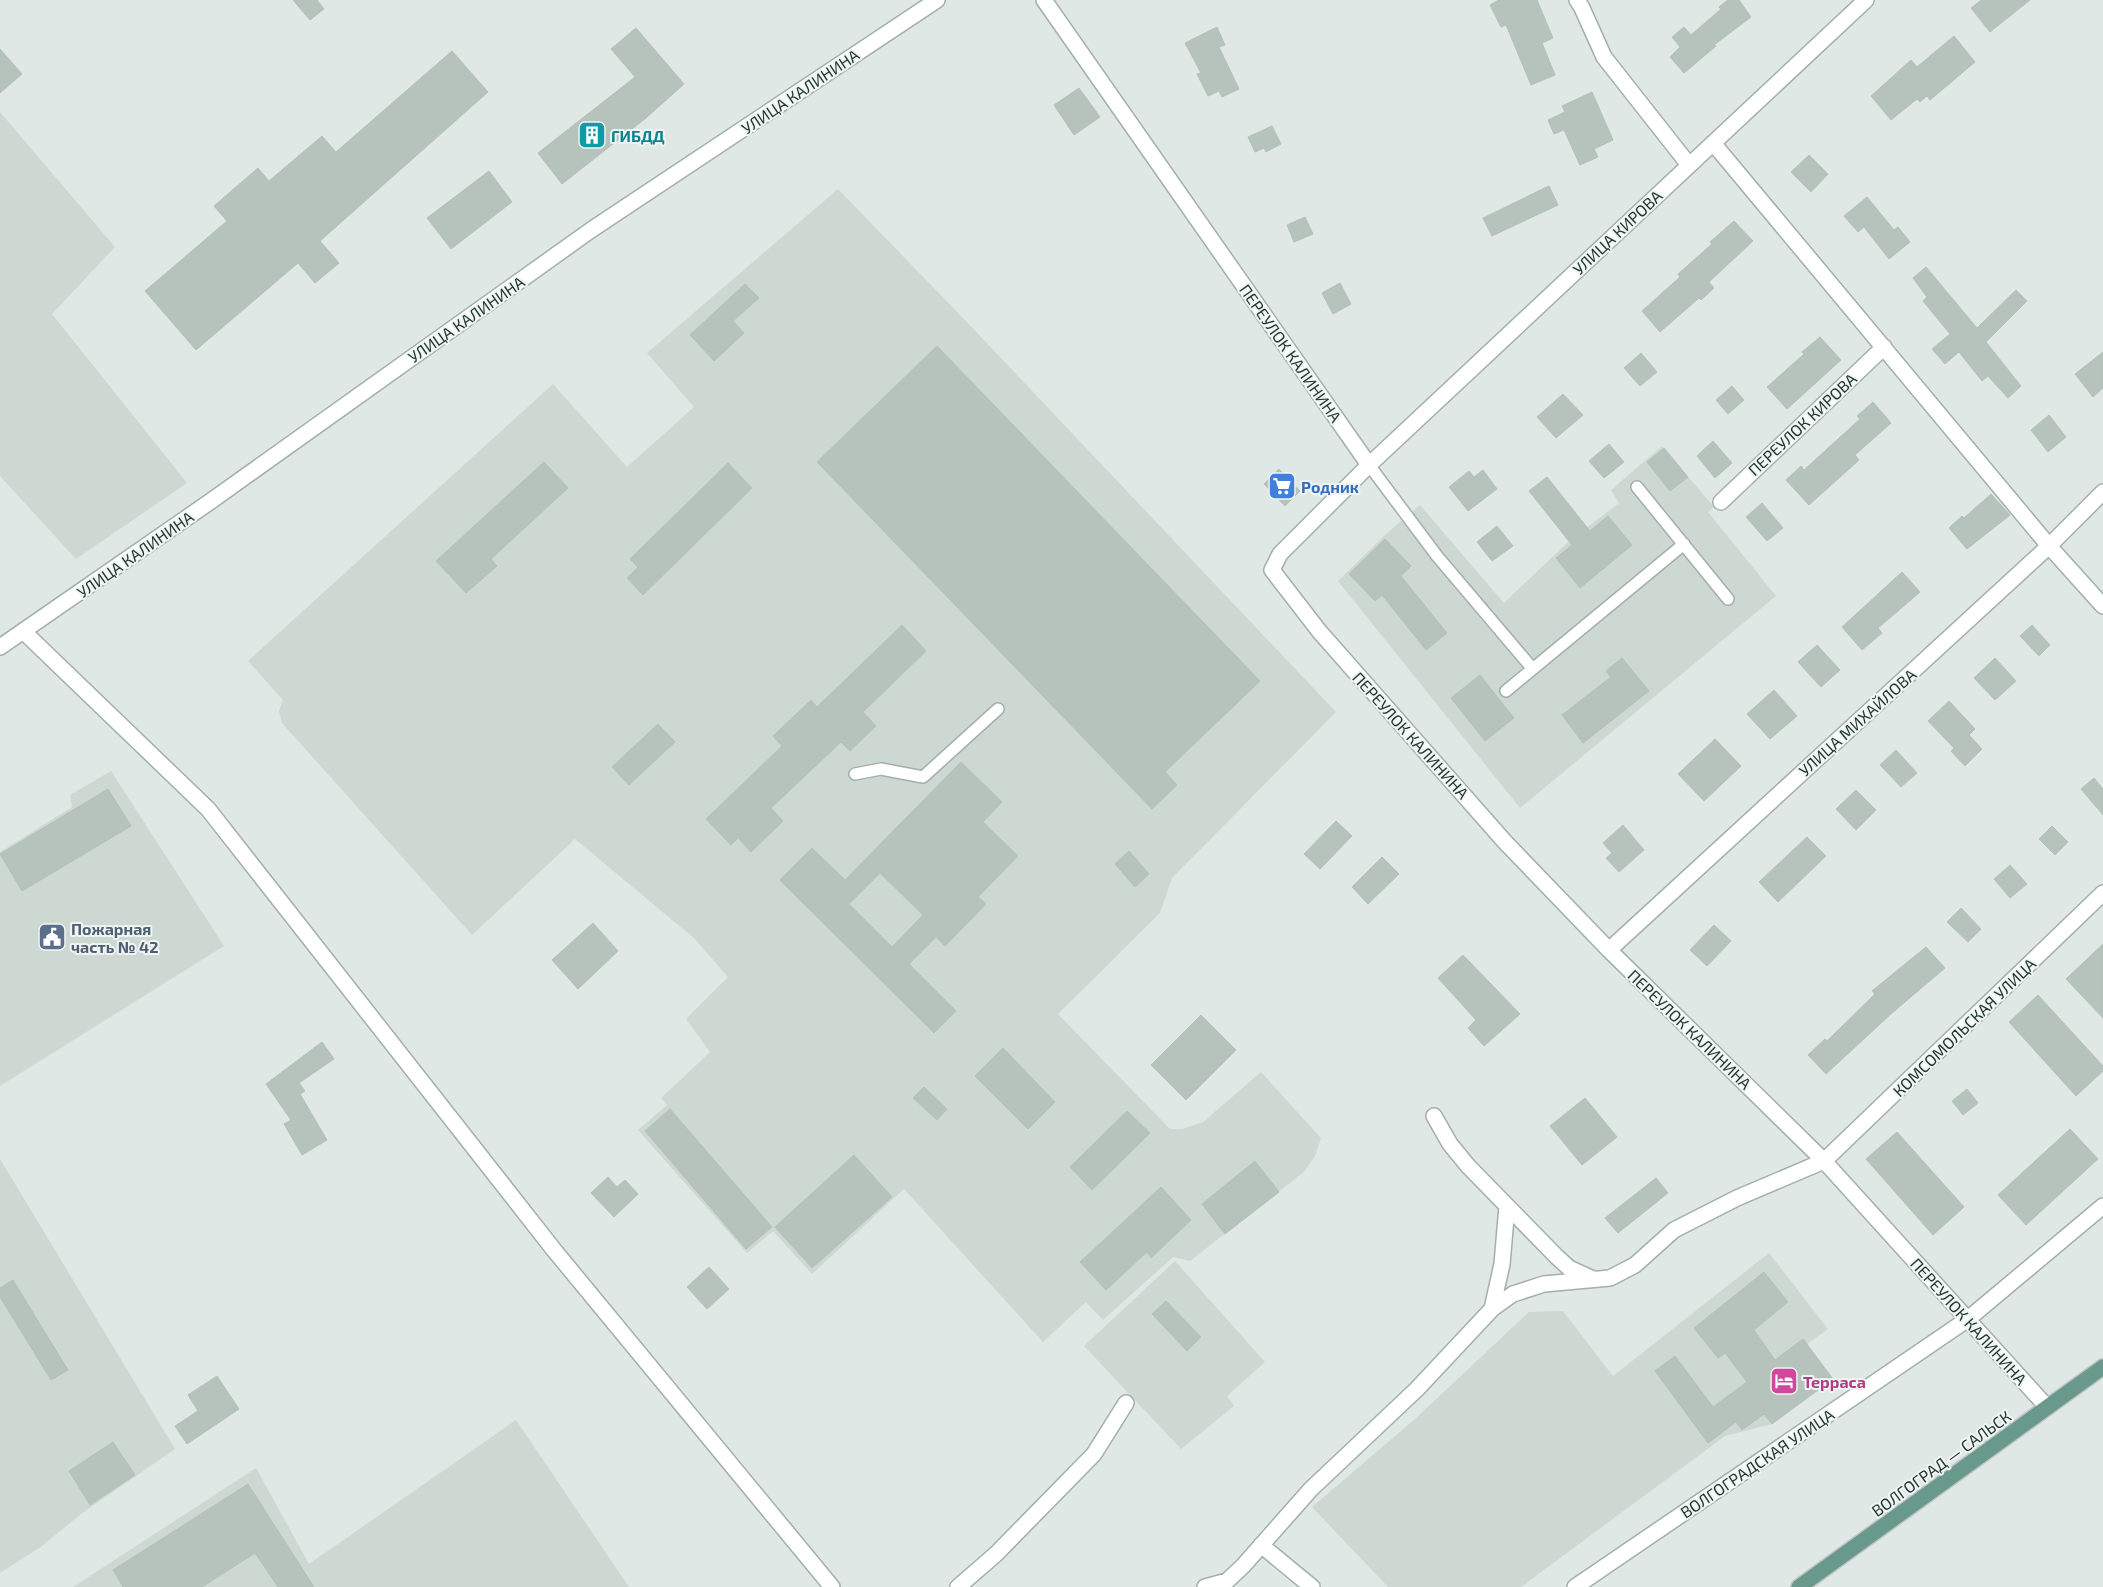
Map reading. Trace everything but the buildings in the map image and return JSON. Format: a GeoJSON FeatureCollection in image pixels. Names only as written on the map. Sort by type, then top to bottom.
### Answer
{"type":"FeatureCollection","features":[{"type":"Feature","properties":{"kind":"main road","name":"ВОЛГОГРАД — САЛЬСК"},"geometry":{"type":"LineString","coordinates":[[1799,1587],[2103,1367]]}},
{"type":"Feature","properties":{"kind":"street","name":"УЛИЦА КАЛИНИНА"},"geometry":{"type":"LineString","coordinates":[[0,647],[24,632],[591,230],[937,0]]}},
{"type":"Feature","properties":{"kind":"street","name":"ПЕРЕУЛОК КАЛИНИНА"},"geometry":{"type":"LineString","coordinates":[[1044,0],[1369,465],[1280,554],[1272,570],[1325,638],[1505,842],[1609,950],[1824,1161],[2047,1407]]}},
{"type":"Feature","properties":{"kind":"street"},"geometry":{"type":"LineString","coordinates":[[1577,0],[1604,57],[1689,166]]}},
{"type":"Feature","properties":{"kind":"street","name":"УЛИЦА КИРОВА"},"geometry":{"type":"LineString","coordinates":[[1369,465],[1866,0]]}},
{"type":"Feature","properties":{"kind":"street"},"geometry":{"type":"LineString","coordinates":[[1713,142],[2049,546],[2103,606]]}},
{"type":"Feature","properties":{"kind":"street","name":"ПЕРЕУЛОК КИРОВА"},"geometry":{"type":"LineString","coordinates":[[1721,502],[1884,347]]}},
{"type":"Feature","properties":{"kind":"street","name":"УЛИЦА МИХАЙЛОВА"},"geometry":{"type":"LineString","coordinates":[[1609,950],[2049,546],[2103,492]]}},
{"type":"Feature","properties":{"kind":"street"},"geometry":{"type":"LineString","coordinates":[[24,632],[208,810],[554,1250],[832,1587]]}},
{"type":"Feature","properties":{"kind":"street","name":"КОМСОМОЛЬСКАЯ УЛИЦА"},"geometry":{"type":"LineString","coordinates":[[1824,1161],[2103,893]]}},
{"type":"Feature","properties":{"kind":"street"},"geometry":{"type":"LineString","coordinates":[[1434,1116],[1450,1144],[1462,1159],[1507,1206],[1570,1268],[1595,1279]]}},
{"type":"Feature","properties":{"kind":"street"},"geometry":{"type":"LineString","coordinates":[[1204,1587],[1227,1581],[1244,1566],[1310,1489],[1417,1389],[1492,1309],[1513,1294],[1544,1284],[1610,1278],[1635,1265],[1674,1230],[1737,1198],[1824,1161]]}},
{"type":"Feature","properties":{"kind":"street"},"geometry":{"type":"LineString","coordinates":[[1492,1309],[1502,1264],[1507,1206]]}},
{"type":"Feature","properties":{"kind":"street","name":"ВОЛГОГРАДСКАЯ УЛИЦА"},"geometry":{"type":"LineString","coordinates":[[1575,1587],[1968,1319],[2103,1206]]}},
{"type":"Feature","properties":{"kind":"street"},"geometry":{"type":"LineString","coordinates":[[958,1587],[996,1554],[1094,1454],[1126,1403]]}},
{"type":"Feature","properties":{"kind":"street"},"geometry":{"type":"LineString","coordinates":[[1261,1545],[1312,1587]]}},
{"type":"Feature","properties":{"kind":"lane"},"geometry":{"type":"LineString","coordinates":[[1369,465],[1437,556],[1532,668]]}},
{"type":"Feature","properties":{"kind":"lane"},"geometry":{"type":"LineString","coordinates":[[1637,487],[1728,599]]}},
{"type":"Feature","properties":{"kind":"lane"},"geometry":{"type":"LineString","coordinates":[[1506,691],[1684,544]]}},
{"type":"Feature","properties":{"kind":"lane"},"geometry":{"type":"LineString","coordinates":[[855,774],[881,769],[923,776],[998,709]]}},
{"type":"Feature","properties":{"kind":"shaded area"},"geometry":{"type":"Polygon","coordinates":[[[0,112],[115,247],[52,314],[187,483],[76,559],[0,476],[0,112]]]}},
{"type":"Feature","properties":{"kind":"shaded area"},"geometry":{"type":"Polygon","coordinates":[[[838,189],[963,318],[1336,712],[1172,878],[1160,913],[1058,1014],[1170,1129],[1182,1129],[1203,1122],[1261,1072],[1321,1138],[1315,1156],[1304,1172],[1190,1261],[1173,1257],[1103,1320],[1086,1302],[1043,1342],[904,1189],[812,1274],[773,1231],[747,1253],[638,1130],[667,1105],[661,1098],[710,1052],[686,1019],[728,977],[695,939],[575,839],[472,935],[282,723],[279,711],[283,700],[248,661],[553,384],[627,467],[694,407],[647,353],[838,189]]]}},
{"type":"Feature","properties":{"kind":"shaded area"},"geometry":{"type":"Polygon","coordinates":[[[1662,446],[1714,507],[1708,512],[1776,596],[1520,808],[1338,581],[1386,534],[1420,505],[1504,603],[1568,542],[1619,503],[1611,490],[1662,446]]]}},
{"type":"Feature","properties":{"kind":"shaded area"},"geometry":{"type":"Polygon","coordinates":[[[111,771],[224,946],[0,1086],[0,852],[72,807],[70,795],[111,771]]]}},
{"type":"Feature","properties":{"kind":"shaded area"},"geometry":{"type":"Polygon","coordinates":[[[0,1159],[175,1449],[81,1514],[42,1546],[0,1573],[0,1159]]]}},
{"type":"Feature","properties":{"kind":"shaded area"},"geometry":{"type":"Polygon","coordinates":[[[1769,1253],[1828,1329],[1807,1344],[1833,1379],[1772,1424],[1725,1436],[1521,1587],[1388,1587],[1312,1507],[1415,1419],[1529,1312],[1563,1311],[1613,1376],[1769,1253]]]}},
{"type":"Feature","properties":{"kind":"shaded area"},"geometry":{"type":"Polygon","coordinates":[[[1175,1261],[1265,1362],[1227,1396],[1234,1406],[1181,1449],[1084,1346],[1175,1261]]]}},
{"type":"Feature","properties":{"kind":"shaded area"},"geometry":{"type":"Polygon","coordinates":[[[516,1420],[629,1587],[73,1587],[256,1468],[309,1564],[516,1420]]]}},
{"type":"Feature","properties":{"kind":"place","name":"ГИБДД"},"geometry":{"type":"Point","coordinates":[592,135]}},
{"type":"Feature","properties":{"kind":"place","name":"Родник"},"geometry":{"type":"Point","coordinates":[1282,486]}},
{"type":"Feature","properties":{"kind":"place","name":"Пожарная часть № 42"},"geometry":{"type":"Point","coordinates":[52,937]}},
{"type":"Feature","properties":{"kind":"place","name":"Терраса"},"geometry":{"type":"Point","coordinates":[1784,1381]}}]}
